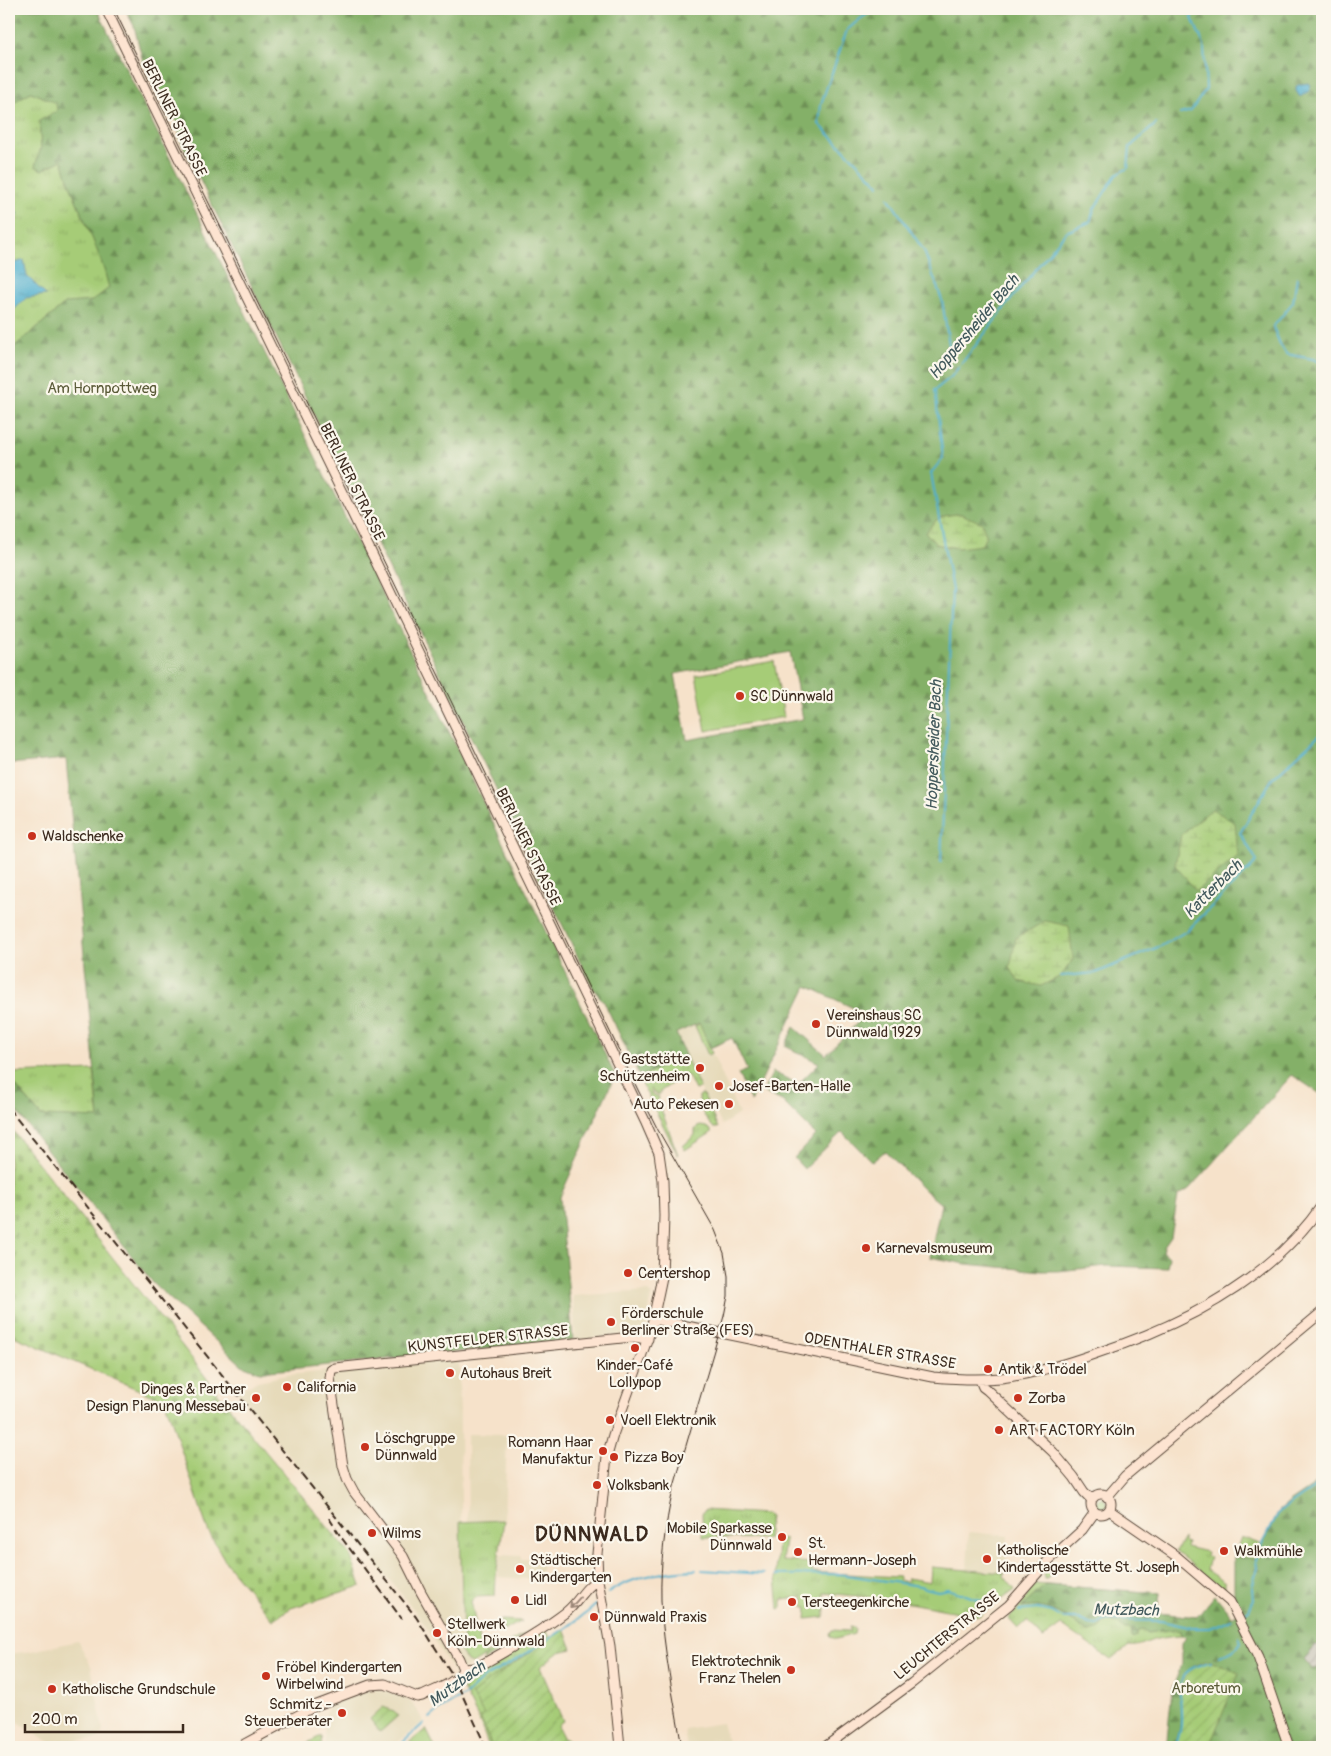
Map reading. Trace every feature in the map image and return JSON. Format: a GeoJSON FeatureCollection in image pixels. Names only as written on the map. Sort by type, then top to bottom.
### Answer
{"type":"FeatureCollection","features":[{"type":"Feature","properties":{"kind":"main road","name":"BERLINER STRASSE"},"geometry":{"type":"LineString","coordinates":[[106,9],[362,534],[656,1145],[662,1181],[664,1235],[662,1273],[654,1319],[648,1339],[607,1456],[597,1554],[598,1580],[610,1646],[620,1747]]}},
{"type":"Feature","properties":{"kind":"main road","name":"ODENTHALER STRASSE"},"geometry":{"type":"LineString","coordinates":[[654,1319],[926,1376],[980,1380],[1025,1374],[1085,1358],[1166,1328],[1188,1316],[1243,1283],[1277,1257],[1308,1225],[1322,1205]]}},
{"type":"Feature","properties":{"kind":"main road"},"geometry":{"type":"LineString","coordinates":[[1107,1497],[1125,1476],[1322,1312]]}},
{"type":"Feature","properties":{"kind":"main road","name":"KUNSTFELDER STRASSE"},"geometry":{"type":"LineString","coordinates":[[463,1669],[403,1556],[354,1492],[347,1479],[343,1466],[336,1421],[330,1378],[331,1370],[335,1368],[632,1338],[648,1339]]}},
{"type":"Feature","properties":{"kind":"main road"},"geometry":{"type":"LineString","coordinates":[[980,1380],[987,1390],[1059,1458],[1092,1500],[1095,1512],[1104,1514],[1109,1510],[1111,1504],[1107,1497],[1100,1495],[1092,1500]]}},
{"type":"Feature","properties":{"kind":"main road"},"geometry":{"type":"LineString","coordinates":[[1109,1510],[1189,1567],[1225,1596],[1238,1616],[1258,1657],[1289,1747]]}},
{"type":"Feature","properties":{"kind":"main road","name":"LEUCHTERSTRASSE"},"geometry":{"type":"LineString","coordinates":[[825,1747],[912,1683],[1009,1605],[1048,1561],[1082,1530],[1095,1512]]}},
{"type":"Feature","properties":{"kind":"main road"},"geometry":{"type":"LineString","coordinates":[[239,1747],[317,1705],[364,1686],[376,1683],[385,1684],[417,1697],[422,1696],[455,1679],[461,1674],[463,1669],[474,1668],[488,1661],[568,1611],[590,1584],[598,1580]]}},
{"type":"Feature","properties":{"kind":"shaded area"},"geometry":{"type":"Polygon","coordinates":[[[699,1023],[739,1114],[722,1125],[710,1102],[707,1103],[676,1033],[699,1023]]]}},
{"type":"Feature","properties":{"kind":"shaded area","name":"Förderschule Berliner Straße (FES)"},"geometry":{"type":"Polygon","coordinates":[[[649,1291],[649,1294],[652,1294],[646,1328],[641,1332],[575,1340],[573,1296],[649,1291]]]}},
{"type":"Feature","properties":{"kind":"shaded area"},"geometry":{"type":"Polygon","coordinates":[[[459,1359],[463,1639],[456,1644],[467,1662],[472,1664],[455,1674],[418,1615],[236,1390],[258,1381],[288,1375],[459,1359]]]}},
{"type":"Feature","properties":{"kind":"shaded area"},"geometry":{"type":"Polygon","coordinates":[[[467,1434],[507,1435],[504,1520],[468,1521],[467,1434]]]}},
{"type":"Feature","properties":{"kind":"shaded area","name":"Katholische Kindertagesstätte St. Joseph"},"geometry":{"type":"Polygon","coordinates":[[[969,1532],[1008,1536],[1005,1573],[967,1569],[969,1532]]]}},
{"type":"Feature","properties":{"kind":"shaded area","name":"Städtischer Kindergarten"},"geometry":{"type":"Polygon","coordinates":[[[499,1555],[521,1556],[521,1559],[542,1560],[540,1580],[498,1577],[499,1555]]]}},
{"type":"Feature","properties":{"kind":"shaded area","name":"Katholische Grundschule"},"geometry":{"type":"Polygon","coordinates":[[[78,1641],[91,1666],[103,1729],[102,1734],[98,1738],[93,1739],[51,1742],[17,1721],[9,1712],[9,1654],[78,1641]]]}},
{"type":"Feature","properties":{"kind":"shaded area"},"geometry":{"type":"Polygon","coordinates":[[[1322,1644],[1322,1667],[1312,1670],[1303,1659],[1315,1646],[1322,1644]]]}},
{"type":"Feature","properties":{"kind":"shaded area"},"geometry":{"type":"Polygon","coordinates":[[[370,1689],[389,1691],[411,1701],[424,1721],[392,1747],[325,1747],[324,1719],[328,1707],[370,1689]]]}},
{"type":"Feature","properties":{"kind":"shaded area"},"geometry":{"type":"Polygon","coordinates":[[[722,1723],[728,1745],[722,1747],[687,1747],[684,1729],[722,1723]]]}},
{"type":"Feature","properties":{"kind":"green space","name":"Am Hornpottweg"},"geometry":{"type":"Polygon","coordinates":[[[9,9],[97,9],[216,255],[9,501],[9,9]]]}},
{"type":"Feature","properties":{"kind":"green space"},"geometry":{"type":"Polygon","coordinates":[[[9,9],[97,9],[615,1075],[560,1197],[573,1340],[260,1372],[242,1365],[154,1284],[9,1102],[9,1078],[41,1116],[99,1118],[66,759],[9,764],[9,351],[66,303],[92,301],[109,288],[105,272],[62,160],[42,170],[35,166],[41,148],[39,121],[57,111],[56,103],[31,92],[12,103],[9,102],[9,9]]]}},
{"type":"Feature","properties":{"kind":"green space"},"geometry":{"type":"Polygon","coordinates":[[[125,9],[1322,9],[1322,1095],[1292,1075],[1189,1189],[1178,1196],[1171,1237],[1164,1247],[1163,1253],[1169,1257],[1167,1268],[1107,1266],[1042,1271],[966,1264],[930,1257],[941,1204],[925,1191],[885,1151],[872,1162],[842,1132],[804,1169],[794,1158],[816,1135],[782,1101],[763,1092],[773,1072],[798,1084],[819,1063],[785,1046],[794,1027],[826,1055],[866,1014],[807,986],[751,1102],[738,1074],[747,1070],[732,1038],[710,1048],[699,1023],[676,1033],[685,1055],[640,1077],[604,1002],[594,990],[180,139],[178,124],[162,92],[152,81],[143,62],[134,26],[125,9]],[[961,514],[940,518],[933,523],[926,533],[936,544],[958,548],[961,514]],[[790,652],[675,674],[687,740],[803,719],[790,652]]]}},
{"type":"Feature","properties":{"kind":"green space"},"geometry":{"type":"Polygon","coordinates":[[[961,514],[982,523],[986,535],[982,545],[958,548],[936,544],[926,533],[936,520],[949,515],[961,514]]]}},
{"type":"Feature","properties":{"kind":"green space","name":"SC Dünnwald"},"geometry":{"type":"Polygon","coordinates":[[[774,661],[784,717],[706,731],[696,675],[774,661]]]}},
{"type":"Feature","properties":{"kind":"green space"},"geometry":{"type":"Polygon","coordinates":[[[1212,809],[1235,823],[1238,856],[1196,891],[1175,865],[1181,835],[1212,809]]]}},
{"type":"Feature","properties":{"kind":"green space"},"geometry":{"type":"Polygon","coordinates":[[[1045,921],[1069,926],[1073,959],[1061,976],[1041,986],[1018,981],[1010,967],[1016,938],[1045,921]]]}},
{"type":"Feature","properties":{"kind":"green space"},"geometry":{"type":"Polygon","coordinates":[[[700,1024],[712,1053],[708,1055],[695,1026],[700,1024]]]}},
{"type":"Feature","properties":{"kind":"green space"},"geometry":{"type":"Polygon","coordinates":[[[685,1055],[700,1088],[695,1090],[688,1076],[684,1075],[661,1091],[659,1095],[650,1089],[652,1094],[659,1097],[658,1101],[678,1155],[640,1077],[685,1055]]]}},
{"type":"Feature","properties":{"kind":"green space"},"geometry":{"type":"Polygon","coordinates":[[[94,1070],[99,1119],[41,1116],[9,1078],[9,1073],[94,1070]]]}},
{"type":"Feature","properties":{"kind":"green space"},"geometry":{"type":"Polygon","coordinates":[[[703,1094],[718,1128],[714,1128],[703,1114],[699,1096],[703,1094]]]}},
{"type":"Feature","properties":{"kind":"green space"},"geometry":{"type":"Polygon","coordinates":[[[9,1126],[219,1395],[350,1554],[361,1586],[291,1608],[273,1620],[227,1564],[208,1531],[165,1401],[9,1334],[9,1126]]]}},
{"type":"Feature","properties":{"kind":"green space"},"geometry":{"type":"Polygon","coordinates":[[[701,1126],[711,1130],[711,1133],[685,1150],[683,1146],[695,1135],[697,1127],[701,1126]]]}},
{"type":"Feature","properties":{"kind":"green space"},"geometry":{"type":"Polygon","coordinates":[[[1322,1480],[1322,1644],[1315,1646],[1304,1659],[1312,1669],[1322,1667],[1322,1747],[1165,1747],[1172,1689],[1182,1664],[1182,1644],[1186,1637],[1182,1636],[1180,1631],[1175,1629],[1148,1633],[1143,1629],[1137,1632],[1137,1636],[1132,1638],[1131,1629],[1125,1629],[1115,1623],[1104,1622],[1098,1630],[1088,1632],[1064,1616],[1048,1609],[1040,1607],[1021,1608],[1045,1585],[1160,1593],[1157,1613],[1197,1617],[1215,1595],[1232,1616],[1241,1612],[1234,1598],[1234,1557],[1255,1558],[1257,1550],[1266,1537],[1278,1512],[1322,1480]]]}},
{"type":"Feature","properties":{"kind":"green space"},"geometry":{"type":"Polygon","coordinates":[[[1101,1498],[1107,1504],[1101,1510],[1095,1504],[1101,1498]]]}},
{"type":"Feature","properties":{"kind":"green space"},"geometry":{"type":"Polygon","coordinates":[[[705,1510],[766,1514],[770,1517],[767,1539],[703,1537],[702,1513],[705,1510]]]}},
{"type":"Feature","properties":{"kind":"green space"},"geometry":{"type":"Polygon","coordinates":[[[504,1520],[495,1596],[476,1597],[471,1601],[481,1650],[487,1653],[486,1656],[488,1653],[537,1628],[483,1661],[485,1656],[472,1664],[467,1662],[456,1643],[463,1639],[460,1522],[504,1520]]]}},
{"type":"Feature","properties":{"kind":"green space"},"geometry":{"type":"Polygon","coordinates":[[[1241,1537],[1260,1544],[1255,1558],[1234,1557],[1241,1537]]]}},
{"type":"Feature","properties":{"kind":"green space"},"geometry":{"type":"Polygon","coordinates":[[[1184,1538],[1184,1542],[1187,1543],[1186,1547],[1207,1552],[1206,1556],[1210,1557],[1207,1570],[1225,1582],[1224,1588],[1221,1588],[1176,1551],[1184,1538]]]}},
{"type":"Feature","properties":{"kind":"green space"},"geometry":{"type":"Polygon","coordinates":[[[778,1539],[785,1540],[782,1561],[813,1563],[812,1572],[899,1577],[899,1580],[907,1582],[908,1578],[930,1582],[931,1567],[1005,1573],[1004,1576],[1015,1590],[979,1616],[888,1599],[824,1593],[825,1617],[806,1619],[807,1607],[804,1607],[803,1597],[782,1599],[782,1608],[779,1609],[776,1577],[778,1539]]]}},
{"type":"Feature","properties":{"kind":"green space"},"geometry":{"type":"Polygon","coordinates":[[[1054,1563],[1053,1566],[1057,1569],[1048,1579],[1045,1579],[1044,1574],[1054,1563]]]}},
{"type":"Feature","properties":{"kind":"green space"},"geometry":{"type":"Polygon","coordinates":[[[1035,1584],[1160,1593],[1157,1613],[1197,1617],[1187,1636],[1161,1638],[1129,1646],[1111,1660],[1061,1625],[1043,1638],[1027,1621],[1018,1629],[1008,1618],[1020,1606],[1035,1584]]]}},
{"type":"Feature","properties":{"kind":"green space"},"geometry":{"type":"Polygon","coordinates":[[[501,1620],[522,1621],[503,1631],[501,1620]]]}},
{"type":"Feature","properties":{"kind":"green space"},"geometry":{"type":"Polygon","coordinates":[[[849,1627],[855,1628],[854,1634],[836,1639],[831,1637],[832,1630],[851,1631],[849,1627]]]}},
{"type":"Feature","properties":{"kind":"green space"},"geometry":{"type":"Polygon","coordinates":[[[564,1629],[572,1649],[559,1652],[540,1667],[563,1721],[558,1727],[564,1739],[567,1738],[570,1747],[492,1747],[480,1717],[484,1715],[472,1695],[491,1679],[564,1629]]]}},
{"type":"Feature","properties":{"kind":"green space"},"geometry":{"type":"Polygon","coordinates":[[[544,1630],[551,1638],[491,1679],[485,1716],[480,1718],[492,1747],[489,1747],[478,1718],[459,1681],[544,1630]]]}},
{"type":"Feature","properties":{"kind":"green space","name":"Arboretum"},"geometry":{"type":"Polygon","coordinates":[[[1208,1660],[1239,1673],[1209,1747],[1175,1747],[1180,1728],[1183,1678],[1196,1665],[1208,1660]]]}},
{"type":"Feature","properties":{"kind":"green space"},"geometry":{"type":"Polygon","coordinates":[[[383,1707],[394,1711],[398,1716],[380,1732],[370,1719],[383,1707]]]}},
{"type":"Feature","properties":{"kind":"green space"},"geometry":{"type":"Polygon","coordinates":[[[426,1729],[435,1747],[404,1747],[426,1729]]]}},
{"type":"Feature","properties":{"kind":"green space"},"geometry":{"type":"Polygon","coordinates":[[[321,1736],[322,1747],[299,1747],[321,1736]]]}},
{"type":"Feature","properties":{"kind":"water"},"geometry":{"type":"Polygon","coordinates":[[[1309,83],[1311,85],[1309,91],[1300,97],[1296,91],[1296,86],[1309,83]]]}},
{"type":"Feature","properties":{"kind":"water"},"geometry":{"type":"Polygon","coordinates":[[[9,203],[18,214],[10,224],[9,223],[9,203]]]}},
{"type":"Feature","properties":{"kind":"water"},"geometry":{"type":"Polygon","coordinates":[[[9,252],[15,263],[24,260],[27,276],[46,295],[26,298],[9,315],[9,252]]]}},
{"type":"Feature","properties":{"kind":"waterway"},"geometry":{"type":"LineString","coordinates":[[876,9],[847,30],[821,104],[819,124],[879,185]]}},
{"type":"Feature","properties":{"kind":"waterway","name":"Hoppersheider Bach"},"geometry":{"type":"LineString","coordinates":[[1180,114],[1191,111],[1206,89],[1204,45],[1188,9]]}},
{"type":"Feature","properties":{"kind":"waterway","name":"Hoppersheider Bach"},"geometry":{"type":"LineString","coordinates":[[941,862],[952,590],[931,473],[943,458],[935,390],[951,377],[1066,232],[1090,222],[1094,209],[1116,175],[1128,168],[1130,147],[1156,124]]}},
{"type":"Feature","properties":{"kind":"waterway"},"geometry":{"type":"LineString","coordinates":[[888,197],[924,251],[942,300],[951,358]]}},
{"type":"Feature","properties":{"kind":"waterway"},"geometry":{"type":"LineString","coordinates":[[1297,277],[1293,302],[1273,327],[1286,354],[1313,359],[1322,363]]}},
{"type":"Feature","properties":{"kind":"waterway","name":"Katterbach"},"geometry":{"type":"LineString","coordinates":[[1061,976],[1096,973],[1163,945],[1188,930],[1257,861],[1240,833],[1272,779],[1322,733]]}},
{"type":"Feature","properties":{"kind":"waterway","name":"Mutzbach"},"geometry":{"type":"LineString","coordinates":[[1243,1614],[1249,1610],[1253,1601],[1252,1588],[1257,1568],[1258,1551],[1279,1512],[1322,1482]]}},
{"type":"Feature","properties":{"kind":"waterway","name":"Mutzbach"},"geometry":{"type":"LineString","coordinates":[[608,1593],[628,1582],[650,1575],[696,1570]]}},
{"type":"Feature","properties":{"kind":"waterway","name":"Mutzbach"},"geometry":{"type":"LineString","coordinates":[[702,1570],[764,1574]]}},
{"type":"Feature","properties":{"kind":"waterway","name":"Mutzbach"},"geometry":{"type":"LineString","coordinates":[[776,1575],[839,1574],[920,1586],[938,1591],[948,1589],[992,1604]]}},
{"type":"Feature","properties":{"kind":"waterway","name":"Mutzbach"},"geometry":{"type":"LineString","coordinates":[[430,1718],[439,1710],[467,1694],[485,1677],[566,1628],[598,1603]]}},
{"type":"Feature","properties":{"kind":"waterway","name":"Mutzbach"},"geometry":{"type":"LineString","coordinates":[[1019,1611],[1038,1609],[1052,1612],[1064,1619],[1078,1619],[1097,1625],[1103,1621],[1110,1620],[1161,1621],[1193,1628],[1210,1628],[1232,1619]]}},
{"type":"Feature","properties":{"kind":"waterway"},"geometry":{"type":"LineString","coordinates":[[1219,1656],[1237,1647],[1241,1642],[1239,1637]]}},
{"type":"Feature","properties":{"kind":"waterway"},"geometry":{"type":"LineString","coordinates":[[1176,1747],[1181,1727],[1180,1693],[1183,1677],[1188,1671],[1197,1666],[1211,1662]]}},
{"type":"Feature","properties":{"kind":"waterway","name":"Mutzbach"},"geometry":{"type":"LineString","coordinates":[[398,1747],[424,1723]]}},
{"type":"Feature","properties":{"kind":"tram line"},"geometry":{"type":"LineString","coordinates":[[114,9],[365,522],[638,1090],[658,1130],[715,1230],[724,1253],[728,1276],[728,1296],[724,1316],[673,1490],[662,1558],[661,1600],[664,1637],[682,1747]]}},
{"type":"Feature","properties":{"kind":"railway"},"geometry":{"type":"LineString","coordinates":[[9,1109],[416,1617],[455,1679],[486,1747]]}},
{"type":"Feature","properties":{"kind":"railway"},"geometry":{"type":"LineString","coordinates":[[329,1518],[402,1619]]}},
{"type":"Feature","properties":{"kind":"place","name":"SC Dünnwald"},"geometry":{"type":"Point","coordinates":[740,696]}},
{"type":"Feature","properties":{"kind":"place","name":"Waldschenke"},"geometry":{"type":"Point","coordinates":[32,836]}},
{"type":"Feature","properties":{"kind":"place","name":"Vereinshaus SC Dünnwald 1929"},"geometry":{"type":"Point","coordinates":[816,1024]}},
{"type":"Feature","properties":{"kind":"place","name":"Gaststätte Schützenheim"},"geometry":{"type":"Point","coordinates":[700,1068]}},
{"type":"Feature","properties":{"kind":"place","name":"Josef-Barten-Halle"},"geometry":{"type":"Point","coordinates":[719,1086]}},
{"type":"Feature","properties":{"kind":"place","name":"Auto Pekesen"},"geometry":{"type":"Point","coordinates":[729,1104]}},
{"type":"Feature","properties":{"kind":"place","name":"Karnevalsmuseum"},"geometry":{"type":"Point","coordinates":[866,1248]}},
{"type":"Feature","properties":{"kind":"place","name":"Centershop"},"geometry":{"type":"Point","coordinates":[628,1273]}},
{"type":"Feature","properties":{"kind":"place","name":"Förderschule Berliner Straße (FES)"},"geometry":{"type":"Point","coordinates":[611,1322]}},
{"type":"Feature","properties":{"kind":"place","name":"Kinder-Café Lollypop"},"geometry":{"type":"Point","coordinates":[635,1348]}},
{"type":"Feature","properties":{"kind":"place","name":"Antik & Trödel"},"geometry":{"type":"Point","coordinates":[988,1369]}},
{"type":"Feature","properties":{"kind":"place","name":"Autohaus Breit"},"geometry":{"type":"Point","coordinates":[450,1373]}},
{"type":"Feature","properties":{"kind":"place","name":"California"},"geometry":{"type":"Point","coordinates":[287,1387]}},
{"type":"Feature","properties":{"kind":"place","name":"Dinges & Partner Design Planung Messebau"},"geometry":{"type":"Point","coordinates":[256,1398]}},
{"type":"Feature","properties":{"kind":"place","name":"Zorba"},"geometry":{"type":"Point","coordinates":[1018,1398]}},
{"type":"Feature","properties":{"kind":"place","name":"Voell Elektronik"},"geometry":{"type":"Point","coordinates":[610,1420]}},
{"type":"Feature","properties":{"kind":"place","name":"ART FACTORY Köln"},"geometry":{"type":"Point","coordinates":[999,1430]}},
{"type":"Feature","properties":{"kind":"place","name":"Löschgruppe Dünnwald"},"geometry":{"type":"Point","coordinates":[365,1447]}},
{"type":"Feature","properties":{"kind":"place","name":"Romann Haar Manufaktur"},"geometry":{"type":"Point","coordinates":[603,1451]}},
{"type":"Feature","properties":{"kind":"place","name":"Pizza Boy"},"geometry":{"type":"Point","coordinates":[614,1457]}},
{"type":"Feature","properties":{"kind":"place","name":"Volksbank"},"geometry":{"type":"Point","coordinates":[597,1485]}},
{"type":"Feature","properties":{"kind":"place","name":"Wilms"},"geometry":{"type":"Point","coordinates":[372,1533]}},
{"type":"Feature","properties":{"kind":"place","name":"Mobile Sparkasse Dünnwald"},"geometry":{"type":"Point","coordinates":[782,1537]}},
{"type":"Feature","properties":{"kind":"place","name":"Walkmühle"},"geometry":{"type":"Point","coordinates":[1224,1551]}},
{"type":"Feature","properties":{"kind":"place","name":"St. Hermann-Joseph"},"geometry":{"type":"Point","coordinates":[798,1552]}},
{"type":"Feature","properties":{"kind":"place","name":"Katholische Kindertagesstätte St. Joseph"},"geometry":{"type":"Point","coordinates":[987,1559]}},
{"type":"Feature","properties":{"kind":"place","name":"Städtischer Kindergarten"},"geometry":{"type":"Point","coordinates":[520,1569]}},
{"type":"Feature","properties":{"kind":"place","name":"Lidl"},"geometry":{"type":"Point","coordinates":[515,1600]}},
{"type":"Feature","properties":{"kind":"place","name":"Tersteegenkirche"},"geometry":{"type":"Point","coordinates":[792,1602]}},
{"type":"Feature","properties":{"kind":"place","name":"Dünnwald Praxis"},"geometry":{"type":"Point","coordinates":[594,1617]}},
{"type":"Feature","properties":{"kind":"place","name":"Stellwerk Köln-Dünnwald"},"geometry":{"type":"Point","coordinates":[437,1633]}},
{"type":"Feature","properties":{"kind":"place","name":"Elektrotechnik Franz Thelen"},"geometry":{"type":"Point","coordinates":[791,1670]}},
{"type":"Feature","properties":{"kind":"place","name":"Fröbel Kindergarten Wirbelwind"},"geometry":{"type":"Point","coordinates":[266,1676]}},
{"type":"Feature","properties":{"kind":"place","name":"Katholische Grundschule"},"geometry":{"type":"Point","coordinates":[52,1689]}},
{"type":"Feature","properties":{"kind":"place","name":"Schmitz - Steuerberater"},"geometry":{"type":"Point","coordinates":[342,1713]}},
{"type":"Feature","properties":{"kind":"district","name":"DÜNNWALD"},"geometry":{"type":"Point","coordinates":[592,1534]}}]}
